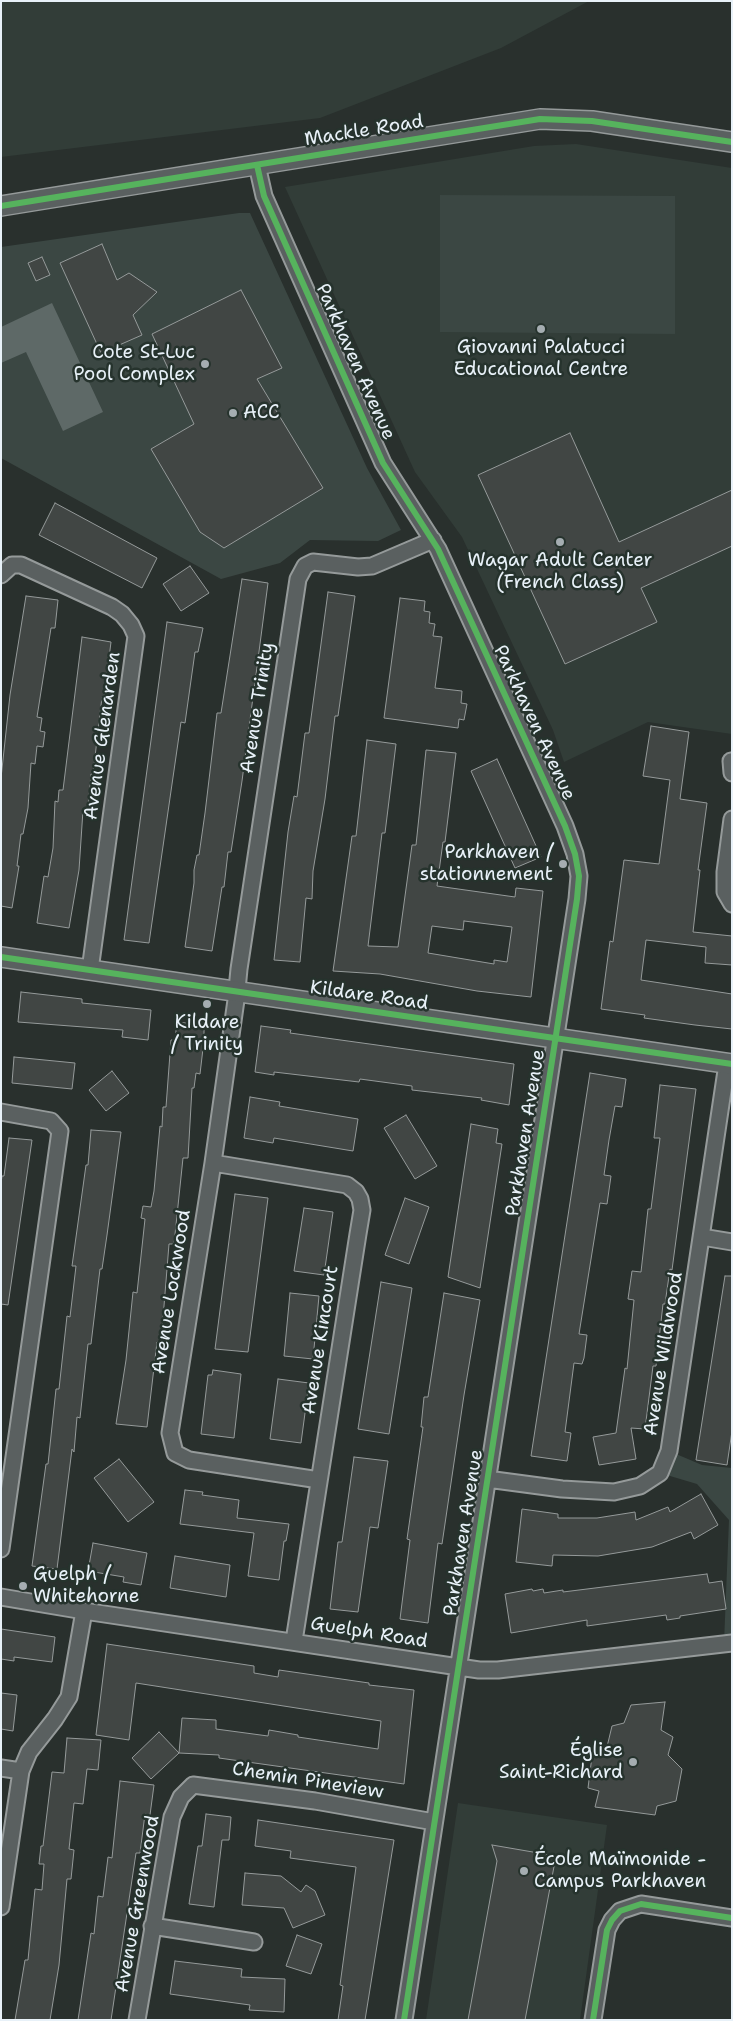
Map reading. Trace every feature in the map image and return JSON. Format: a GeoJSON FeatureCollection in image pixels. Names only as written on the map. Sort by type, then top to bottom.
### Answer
{"type":"FeatureCollection","features":[{"type":"Feature","properties":{"kind":"street","name":"Mackle Road"},"geometry":{"type":"LineString","coordinates":[[1,206],[496,125],[554,119],[609,123],[732,142]]}},
{"type":"Feature","properties":{"kind":"street","name":"Parkhaven Avenue"},"geometry":{"type":"LineString","coordinates":[[257,165],[264,196],[383,463],[433,540],[565,826],[577,861],[579,890],[404,2020]]}},
{"type":"Feature","properties":{"kind":"street","name":"Avenue Trinity"},"geometry":{"type":"LineString","coordinates":[[237,991],[296,587],[303,568],[308,564],[318,561],[358,567],[372,566],[433,540]]}},
{"type":"Feature","properties":{"kind":"street","name":"Avenue Glenarden"},"geometry":{"type":"LineString","coordinates":[[2,574],[12,565],[21,565],[112,607],[131,624],[136,636],[90,970]]}},
{"type":"Feature","properties":{"kind":"street"},"geometry":{"type":"LineString","coordinates":[[731,761],[732,773]]}},
{"type":"Feature","properties":{"kind":"street"},"geometry":{"type":"LineString","coordinates":[[732,819],[725,872],[725,892],[732,904]]}},
{"type":"Feature","properties":{"kind":"street","name":"Kildare Road"},"geometry":{"type":"LineString","coordinates":[[1,957],[730,1064]]}},
{"type":"Feature","properties":{"kind":"street","name":"Avenue Lockwood"},"geometry":{"type":"LineString","coordinates":[[237,991],[213,1163],[170,1433],[175,1453],[189,1460],[319,1480]]}},
{"type":"Feature","properties":{"kind":"street","name":"Avenue Wildwood"},"geometry":{"type":"LineString","coordinates":[[487,1478],[562,1489],[614,1492],[640,1486],[660,1473],[669,1451],[730,1064]]}},
{"type":"Feature","properties":{"kind":"street"},"geometry":{"type":"LineString","coordinates":[[1,1112],[52,1121],[60,1131],[1,1549]]}},
{"type":"Feature","properties":{"kind":"street","name":"Avenue Kincourt"},"geometry":{"type":"LineString","coordinates":[[213,1163],[341,1183],[356,1192],[360,1199],[360,1218],[294,1641]]}},
{"type":"Feature","properties":{"kind":"street"},"geometry":{"type":"LineString","coordinates":[[702,1237],[732,1242]]}},
{"type":"Feature","properties":{"kind":"street","name":"Guelph Road"},"geometry":{"type":"LineString","coordinates":[[1,1597],[459,1668],[498,1670],[732,1643]]}},
{"type":"Feature","properties":{"kind":"street"},"geometry":{"type":"LineString","coordinates":[[1,1907],[21,1771],[29,1752],[55,1720],[69,1697],[84,1611]]}},
{"type":"Feature","properties":{"kind":"street"},"geometry":{"type":"LineString","coordinates":[[1,1768],[21,1771]]}},
{"type":"Feature","properties":{"kind":"street","name":"Chemin Pineview"},"geometry":{"type":"LineString","coordinates":[[181,1797],[193,1785],[207,1785],[315,1801],[434,1822]]}},
{"type":"Feature","properties":{"kind":"street","name":"Avenue Greenwood"},"geometry":{"type":"LineString","coordinates":[[137,2020],[172,1817],[181,1797]]}},
{"type":"Feature","properties":{"kind":"street"},"geometry":{"type":"LineString","coordinates":[[593,2020],[607,1930],[612,1920],[620,1911],[641,1904],[732,1918]]}},
{"type":"Feature","properties":{"kind":"street"},"geometry":{"type":"LineString","coordinates":[[152,1926],[254,1942]]}},
{"type":"Feature","properties":{"kind":"shaded area"},"geometry":{"type":"Polygon","coordinates":[[[1,1],[589,1],[501,48],[320,118],[1,157],[1,1]]]}},
{"type":"Feature","properties":{"kind":"shaded area","name":"Giovanni Palatucci Educational Centre"},"geometry":{"type":"Polygon","coordinates":[[[576,144],[732,168],[732,734],[648,722],[564,762],[553,730],[462,537],[415,472],[285,187],[534,146],[576,144]]]}},
{"type":"Feature","properties":{"kind":"shaded area"},"geometry":{"type":"Polygon","coordinates":[[[440,195],[675,196],[675,334],[440,332],[440,195]]]}},
{"type":"Feature","properties":{"kind":"shaded area"},"geometry":{"type":"Polygon","coordinates":[[[250,213],[367,468],[401,530],[378,541],[310,540],[280,563],[221,579],[1,458],[1,247],[250,213]]]}},
{"type":"Feature","properties":{"kind":"shaded area"},"geometry":{"type":"Polygon","coordinates":[[[52,303],[103,412],[63,431],[26,352],[1,363],[1,327],[52,303]]]}},
{"type":"Feature","properties":{"kind":"shaded area"},"geometry":{"type":"Polygon","coordinates":[[[669,1451],[702,1465],[732,1468],[732,1643],[724,1643],[729,1520],[697,1484],[660,1473],[669,1451]]]}},
{"type":"Feature","properties":{"kind":"shaded area","name":"École Maïmonide - Campus Parkhaven"},"geometry":{"type":"Polygon","coordinates":[[[458,1803],[607,1825],[580,2020],[426,2020],[458,1803]]]}},
{"type":"Feature","properties":{"kind":"building"},"geometry":{"type":"Polygon","coordinates":[[[102,244],[117,280],[129,273],[157,292],[133,315],[142,335],[101,353],[60,263],[102,244]]]}},
{"type":"Feature","properties":{"kind":"building"},"geometry":{"type":"Polygon","coordinates":[[[42,257],[50,275],[36,281],[28,263],[42,257]]]}},
{"type":"Feature","properties":{"kind":"building","name":"ACC"},"geometry":{"type":"Polygon","coordinates":[[[241,290],[282,368],[257,379],[323,488],[224,548],[200,532],[151,449],[194,424],[152,334],[241,290]]]}},
{"type":"Feature","properties":{"kind":"building"},"geometry":{"type":"Polygon","coordinates":[[[570,433],[619,542],[732,490],[732,546],[641,588],[657,622],[565,664],[478,475],[570,433]]]}},
{"type":"Feature","properties":{"kind":"building"},"geometry":{"type":"Polygon","coordinates":[[[55,503],[157,558],[142,588],[39,535],[55,503]]]}},
{"type":"Feature","properties":{"kind":"building"},"geometry":{"type":"Polygon","coordinates":[[[190,566],[209,593],[181,611],[163,584],[190,566]]]}},
{"type":"Feature","properties":{"kind":"building"},"geometry":{"type":"Polygon","coordinates":[[[242,579],[268,583],[242,781],[231,852],[228,852],[224,887],[222,887],[212,951],[185,947],[194,883],[194,870],[197,855],[199,855],[205,813],[217,713],[221,713],[242,579]]]}},
{"type":"Feature","properties":{"kind":"building"},"geometry":{"type":"Polygon","coordinates":[[[328,592],[355,596],[338,716],[335,716],[325,799],[313,871],[312,899],[306,898],[300,962],[274,960],[288,832],[294,796],[297,797],[305,733],[309,733],[328,592]]]}},
{"type":"Feature","properties":{"kind":"building"},"geometry":{"type":"Polygon","coordinates":[[[26,596],[58,600],[55,628],[51,628],[37,717],[42,718],[40,731],[45,732],[43,747],[37,746],[35,764],[31,763],[28,808],[23,834],[21,834],[17,866],[19,866],[12,908],[1,906],[1,778],[10,695],[26,596]]]}},
{"type":"Feature","properties":{"kind":"building"},"geometry":{"type":"Polygon","coordinates":[[[400,598],[425,601],[424,611],[430,612],[429,623],[435,624],[433,636],[442,637],[435,688],[462,691],[461,703],[467,704],[464,720],[459,719],[458,728],[384,718],[400,598]]]}},
{"type":"Feature","properties":{"kind":"building"},"geometry":{"type":"Polygon","coordinates":[[[167,622],[203,628],[198,652],[195,652],[185,723],[181,722],[149,943],[124,940],[167,622]]]}},
{"type":"Feature","properties":{"kind":"building"},"geometry":{"type":"Polygon","coordinates":[[[82,637],[111,642],[93,774],[91,774],[88,810],[83,810],[79,870],[69,928],[37,923],[44,876],[48,877],[53,848],[55,801],[58,802],[59,790],[63,790],[82,637]]]}},
{"type":"Feature","properties":{"kind":"building"},"geometry":{"type":"Polygon","coordinates":[[[651,726],[689,732],[680,799],[707,803],[698,870],[700,870],[693,932],[732,936],[732,965],[705,963],[706,947],[646,940],[641,980],[732,994],[732,1029],[644,1018],[645,1015],[601,1009],[610,941],[613,942],[624,860],[659,864],[670,780],[643,776],[651,726]]]}},
{"type":"Feature","properties":{"kind":"building"},"geometry":{"type":"Polygon","coordinates":[[[367,740],[396,744],[385,833],[382,833],[368,946],[398,947],[412,845],[416,845],[426,750],[456,753],[445,842],[443,842],[437,886],[515,897],[516,888],[543,891],[531,997],[477,991],[380,974],[333,971],[352,836],[356,836],[367,740]],[[464,921],[463,930],[432,926],[428,953],[494,964],[494,960],[507,962],[512,927],[464,921]]]}},
{"type":"Feature","properties":{"kind":"building"},"geometry":{"type":"Polygon","coordinates":[[[497,759],[541,857],[515,868],[471,771],[497,759]]]}},
{"type":"Feature","properties":{"kind":"building"},"geometry":{"type":"Polygon","coordinates":[[[21,992],[82,999],[82,1003],[151,1010],[148,1040],[122,1037],[123,1030],[18,1022],[21,992]]]}},
{"type":"Feature","properties":{"kind":"building"},"geometry":{"type":"Polygon","coordinates":[[[177,1022],[204,1025],[204,1040],[200,1074],[196,1073],[194,1088],[192,1088],[188,1158],[183,1158],[174,1244],[169,1244],[161,1343],[157,1342],[147,1427],[116,1424],[126,1360],[133,1292],[137,1293],[145,1219],[141,1218],[143,1206],[151,1207],[154,1191],[160,1126],[162,1127],[163,1107],[166,1107],[171,1040],[175,1040],[177,1022]]]}},
{"type":"Feature","properties":{"kind":"building"},"geometry":{"type":"Polygon","coordinates":[[[261,1026],[291,1030],[290,1033],[514,1064],[509,1105],[481,1100],[482,1098],[412,1090],[412,1086],[360,1079],[359,1082],[274,1072],[274,1075],[255,1072],[261,1026]]]}},
{"type":"Feature","properties":{"kind":"building"},"geometry":{"type":"Polygon","coordinates":[[[14,1057],[75,1063],[72,1089],[12,1083],[14,1057]]]}},
{"type":"Feature","properties":{"kind":"building"},"geometry":{"type":"Polygon","coordinates":[[[112,1071],[129,1093],[106,1111],[89,1090],[112,1071]]]}},
{"type":"Feature","properties":{"kind":"building"},"geometry":{"type":"Polygon","coordinates":[[[590,1073],[626,1079],[622,1107],[615,1106],[604,1175],[611,1176],[607,1204],[600,1203],[579,1334],[587,1335],[584,1358],[582,1364],[574,1363],[565,1432],[571,1433],[567,1461],[531,1456],[590,1073]]]}},
{"type":"Feature","properties":{"kind":"building"},"geometry":{"type":"Polygon","coordinates":[[[660,1085],[696,1089],[672,1270],[670,1269],[665,1304],[663,1304],[656,1366],[653,1366],[645,1429],[631,1428],[636,1459],[599,1465],[593,1437],[616,1433],[625,1368],[627,1369],[634,1300],[628,1299],[632,1271],[641,1272],[648,1209],[651,1209],[660,1138],[654,1138],[660,1085]]]}},
{"type":"Feature","properties":{"kind":"building"},"geometry":{"type":"Polygon","coordinates":[[[250,1097],[280,1102],[279,1106],[358,1119],[353,1151],[274,1138],[273,1143],[244,1138],[250,1097]]]}},
{"type":"Feature","properties":{"kind":"building"},"geometry":{"type":"Polygon","coordinates":[[[406,1115],[437,1166],[415,1179],[384,1128],[406,1115]]]}},
{"type":"Feature","properties":{"kind":"building"},"geometry":{"type":"Polygon","coordinates":[[[471,1124],[498,1129],[496,1143],[502,1144],[480,1288],[448,1277],[471,1124]]]}},
{"type":"Feature","properties":{"kind":"building"},"geometry":{"type":"Polygon","coordinates":[[[91,1130],[121,1132],[102,1269],[100,1269],[91,1344],[88,1344],[80,1418],[77,1417],[74,1452],[72,1449],[57,1569],[32,1566],[46,1464],[48,1464],[56,1389],[59,1389],[67,1316],[70,1317],[76,1266],[72,1266],[86,1165],[88,1165],[91,1130]]]}},
{"type":"Feature","properties":{"kind":"building"},"geometry":{"type":"Polygon","coordinates":[[[9,1138],[32,1140],[8,1305],[1,1304],[1,1183],[2,1176],[4,1176],[9,1138]]]}},
{"type":"Feature","properties":{"kind":"building"},"geometry":{"type":"Polygon","coordinates":[[[235,1194],[268,1198],[248,1352],[215,1349],[235,1194]]]}},
{"type":"Feature","properties":{"kind":"building"},"geometry":{"type":"Polygon","coordinates":[[[405,1198],[429,1207],[409,1264],[385,1255],[405,1198]]]}},
{"type":"Feature","properties":{"kind":"building"},"geometry":{"type":"Polygon","coordinates":[[[304,1208],[333,1212],[324,1275],[294,1271],[304,1208]]]}},
{"type":"Feature","properties":{"kind":"building"},"geometry":{"type":"Polygon","coordinates":[[[725,1276],[732,1276],[732,1431],[727,1465],[696,1460],[725,1276]]]}},
{"type":"Feature","properties":{"kind":"building"},"geometry":{"type":"Polygon","coordinates":[[[381,1282],[412,1288],[389,1434],[358,1429],[381,1282]]]}},
{"type":"Feature","properties":{"kind":"building"},"geometry":{"type":"Polygon","coordinates":[[[290,1293],[319,1296],[313,1359],[284,1356],[290,1293]]]}},
{"type":"Feature","properties":{"kind":"building"},"geometry":{"type":"Polygon","coordinates":[[[444,1293],[480,1300],[442,1544],[438,1543],[428,1623],[400,1619],[410,1540],[407,1539],[423,1427],[421,1427],[424,1397],[428,1397],[444,1293]]]}},
{"type":"Feature","properties":{"kind":"building"},"geometry":{"type":"Polygon","coordinates":[[[213,1370],[241,1374],[234,1438],[201,1434],[208,1375],[212,1375],[213,1370]]]}},
{"type":"Feature","properties":{"kind":"building"},"geometry":{"type":"Polygon","coordinates":[[[278,1379],[309,1383],[301,1443],[270,1439],[278,1379]]]}},
{"type":"Feature","properties":{"kind":"building"},"geometry":{"type":"Polygon","coordinates":[[[354,1457],[388,1461],[378,1528],[370,1527],[358,1612],[330,1609],[338,1542],[342,1542],[354,1457]]]}},
{"type":"Feature","properties":{"kind":"building"},"geometry":{"type":"Polygon","coordinates":[[[119,1459],[154,1502],[128,1522],[94,1478],[119,1459]]]}},
{"type":"Feature","properties":{"kind":"building"},"geometry":{"type":"Polygon","coordinates":[[[185,1490],[203,1492],[202,1495],[239,1500],[237,1518],[289,1524],[286,1541],[284,1541],[279,1580],[248,1576],[254,1533],[180,1524],[185,1490]]]}},
{"type":"Feature","properties":{"kind":"building"},"geometry":{"type":"Polygon","coordinates":[[[701,1494],[718,1525],[694,1539],[691,1532],[652,1547],[598,1556],[553,1555],[552,1566],[516,1562],[522,1509],[558,1514],[558,1518],[597,1518],[635,1512],[636,1520],[668,1507],[670,1512],[701,1494]]]}},
{"type":"Feature","properties":{"kind":"building"},"geometry":{"type":"Polygon","coordinates":[[[93,1543],[147,1553],[141,1585],[123,1582],[124,1577],[88,1571],[93,1543]]]}},
{"type":"Feature","properties":{"kind":"building"},"geometry":{"type":"Polygon","coordinates":[[[175,1556],[230,1565],[226,1597],[170,1588],[175,1556]]]}},
{"type":"Feature","properties":{"kind":"building"},"geometry":{"type":"Polygon","coordinates":[[[707,1574],[709,1583],[722,1581],[726,1609],[680,1616],[680,1618],[667,1620],[666,1615],[587,1626],[587,1620],[511,1633],[505,1594],[532,1589],[533,1591],[543,1589],[544,1593],[563,1590],[563,1592],[707,1574]]]}},
{"type":"Feature","properties":{"kind":"building"},"geometry":{"type":"Polygon","coordinates":[[[1,1629],[55,1637],[52,1662],[14,1657],[14,1661],[1,1659],[1,1629]]]}},
{"type":"Feature","properties":{"kind":"building"},"geometry":{"type":"Polygon","coordinates":[[[107,1644],[254,1666],[254,1673],[278,1677],[279,1670],[369,1683],[369,1685],[414,1690],[404,1784],[219,1758],[219,1755],[179,1753],[182,1718],[216,1720],[216,1729],[268,1736],[269,1730],[298,1735],[298,1737],[378,1749],[381,1721],[136,1683],[129,1740],[96,1735],[107,1644]]]}},
{"type":"Feature","properties":{"kind":"building"},"geometry":{"type":"Polygon","coordinates":[[[1,1693],[17,1695],[13,1731],[1,1729],[1,1693]]]}},
{"type":"Feature","properties":{"kind":"building","name":"Église Saint-Richard"},"geometry":{"type":"Polygon","coordinates":[[[665,1702],[661,1730],[673,1737],[668,1755],[682,1769],[676,1801],[657,1806],[655,1815],[595,1807],[599,1791],[588,1788],[592,1756],[606,1751],[612,1726],[624,1723],[631,1705],[665,1702]]]}},
{"type":"Feature","properties":{"kind":"building"},"geometry":{"type":"Polygon","coordinates":[[[159,1732],[179,1753],[151,1779],[132,1758],[159,1732]]]}},
{"type":"Feature","properties":{"kind":"building"},"geometry":{"type":"Polygon","coordinates":[[[67,1738],[101,1740],[98,1770],[87,1769],[83,1804],[74,1803],[69,1849],[74,1850],[71,1879],[67,1879],[59,1965],[50,2020],[15,2020],[25,1960],[28,1960],[35,1889],[42,1890],[44,1864],[39,1864],[52,1772],[64,1773],[67,1738]]]}},
{"type":"Feature","properties":{"kind":"building"},"geometry":{"type":"Polygon","coordinates":[[[120,1781],[154,1785],[150,1815],[145,1814],[140,1853],[136,1853],[111,2020],[78,2020],[91,1933],[94,1934],[98,1896],[103,1897],[108,1857],[112,1858],[120,1781]]]}},
{"type":"Feature","properties":{"kind":"building"},"geometry":{"type":"Polygon","coordinates":[[[206,1814],[231,1817],[229,1840],[222,1840],[214,1907],[189,1904],[198,1846],[202,1846],[206,1814]]]}},
{"type":"Feature","properties":{"kind":"building"},"geometry":{"type":"Polygon","coordinates":[[[258,1820],[394,1840],[365,2020],[338,2020],[343,1986],[340,1985],[356,1867],[290,1858],[291,1851],[255,1846],[258,1820]]]}},
{"type":"Feature","properties":{"kind":"building"},"geometry":{"type":"Polygon","coordinates":[[[492,1845],[556,1856],[525,2020],[468,2020],[497,1861],[492,1845]]]}},
{"type":"Feature","properties":{"kind":"building"},"geometry":{"type":"Polygon","coordinates":[[[245,1873],[281,1876],[301,1892],[306,1885],[315,1891],[325,1915],[293,1928],[284,1908],[242,1905],[245,1873]]]}},
{"type":"Feature","properties":{"kind":"building"},"geometry":{"type":"Polygon","coordinates":[[[297,1935],[322,1944],[311,1974],[286,1966],[297,1935]]]}},
{"type":"Feature","properties":{"kind":"building"},"geometry":{"type":"Polygon","coordinates":[[[175,1961],[242,1969],[241,1977],[285,1979],[284,2012],[249,2010],[250,2005],[170,1994],[175,1961]]]}},
{"type":"Feature","properties":{"kind":"cycle path"},"geometry":{"type":"LineString","coordinates":[[1,206],[540,119],[592,121],[732,142]]}},
{"type":"Feature","properties":{"kind":"cycle path"},"geometry":{"type":"LineString","coordinates":[[257,165],[264,196],[383,463],[438,549],[565,826],[575,854],[579,876],[577,899],[404,2020]]}},
{"type":"Feature","properties":{"kind":"cycle path"},"geometry":{"type":"LineString","coordinates":[[1,957],[732,1064]]}},
{"type":"Feature","properties":{"kind":"cycle path"},"geometry":{"type":"LineString","coordinates":[[593,2020],[607,1930],[612,1920],[620,1911],[641,1904],[732,1918]]}},
{"type":"Feature","properties":{"kind":"place","name":"Giovanni Palatucci Educational Centre"},"geometry":{"type":"Point","coordinates":[541,329]}},
{"type":"Feature","properties":{"kind":"place","name":"Cote St-Luc Pool Complex"},"geometry":{"type":"Point","coordinates":[205,364]}},
{"type":"Feature","properties":{"kind":"place","name":"ACC"},"geometry":{"type":"Point","coordinates":[233,413]}},
{"type":"Feature","properties":{"kind":"place","name":"Wagar Adult Center (French Class)"},"geometry":{"type":"Point","coordinates":[560,542]}},
{"type":"Feature","properties":{"kind":"place","name":"Parkhaven / stationnement"},"geometry":{"type":"Point","coordinates":[563,864]}},
{"type":"Feature","properties":{"kind":"place","name":"Kildare / Trinity"},"geometry":{"type":"Point","coordinates":[207,1004]}},
{"type":"Feature","properties":{"kind":"place","name":"Guelph / Whitehorne"},"geometry":{"type":"Point","coordinates":[23,1586]}},
{"type":"Feature","properties":{"kind":"place","name":"Église Saint-Richard"},"geometry":{"type":"Point","coordinates":[633,1762]}},
{"type":"Feature","properties":{"kind":"place","name":"École Maïmonide - Campus Parkhaven"},"geometry":{"type":"Point","coordinates":[524,1871]}}]}
